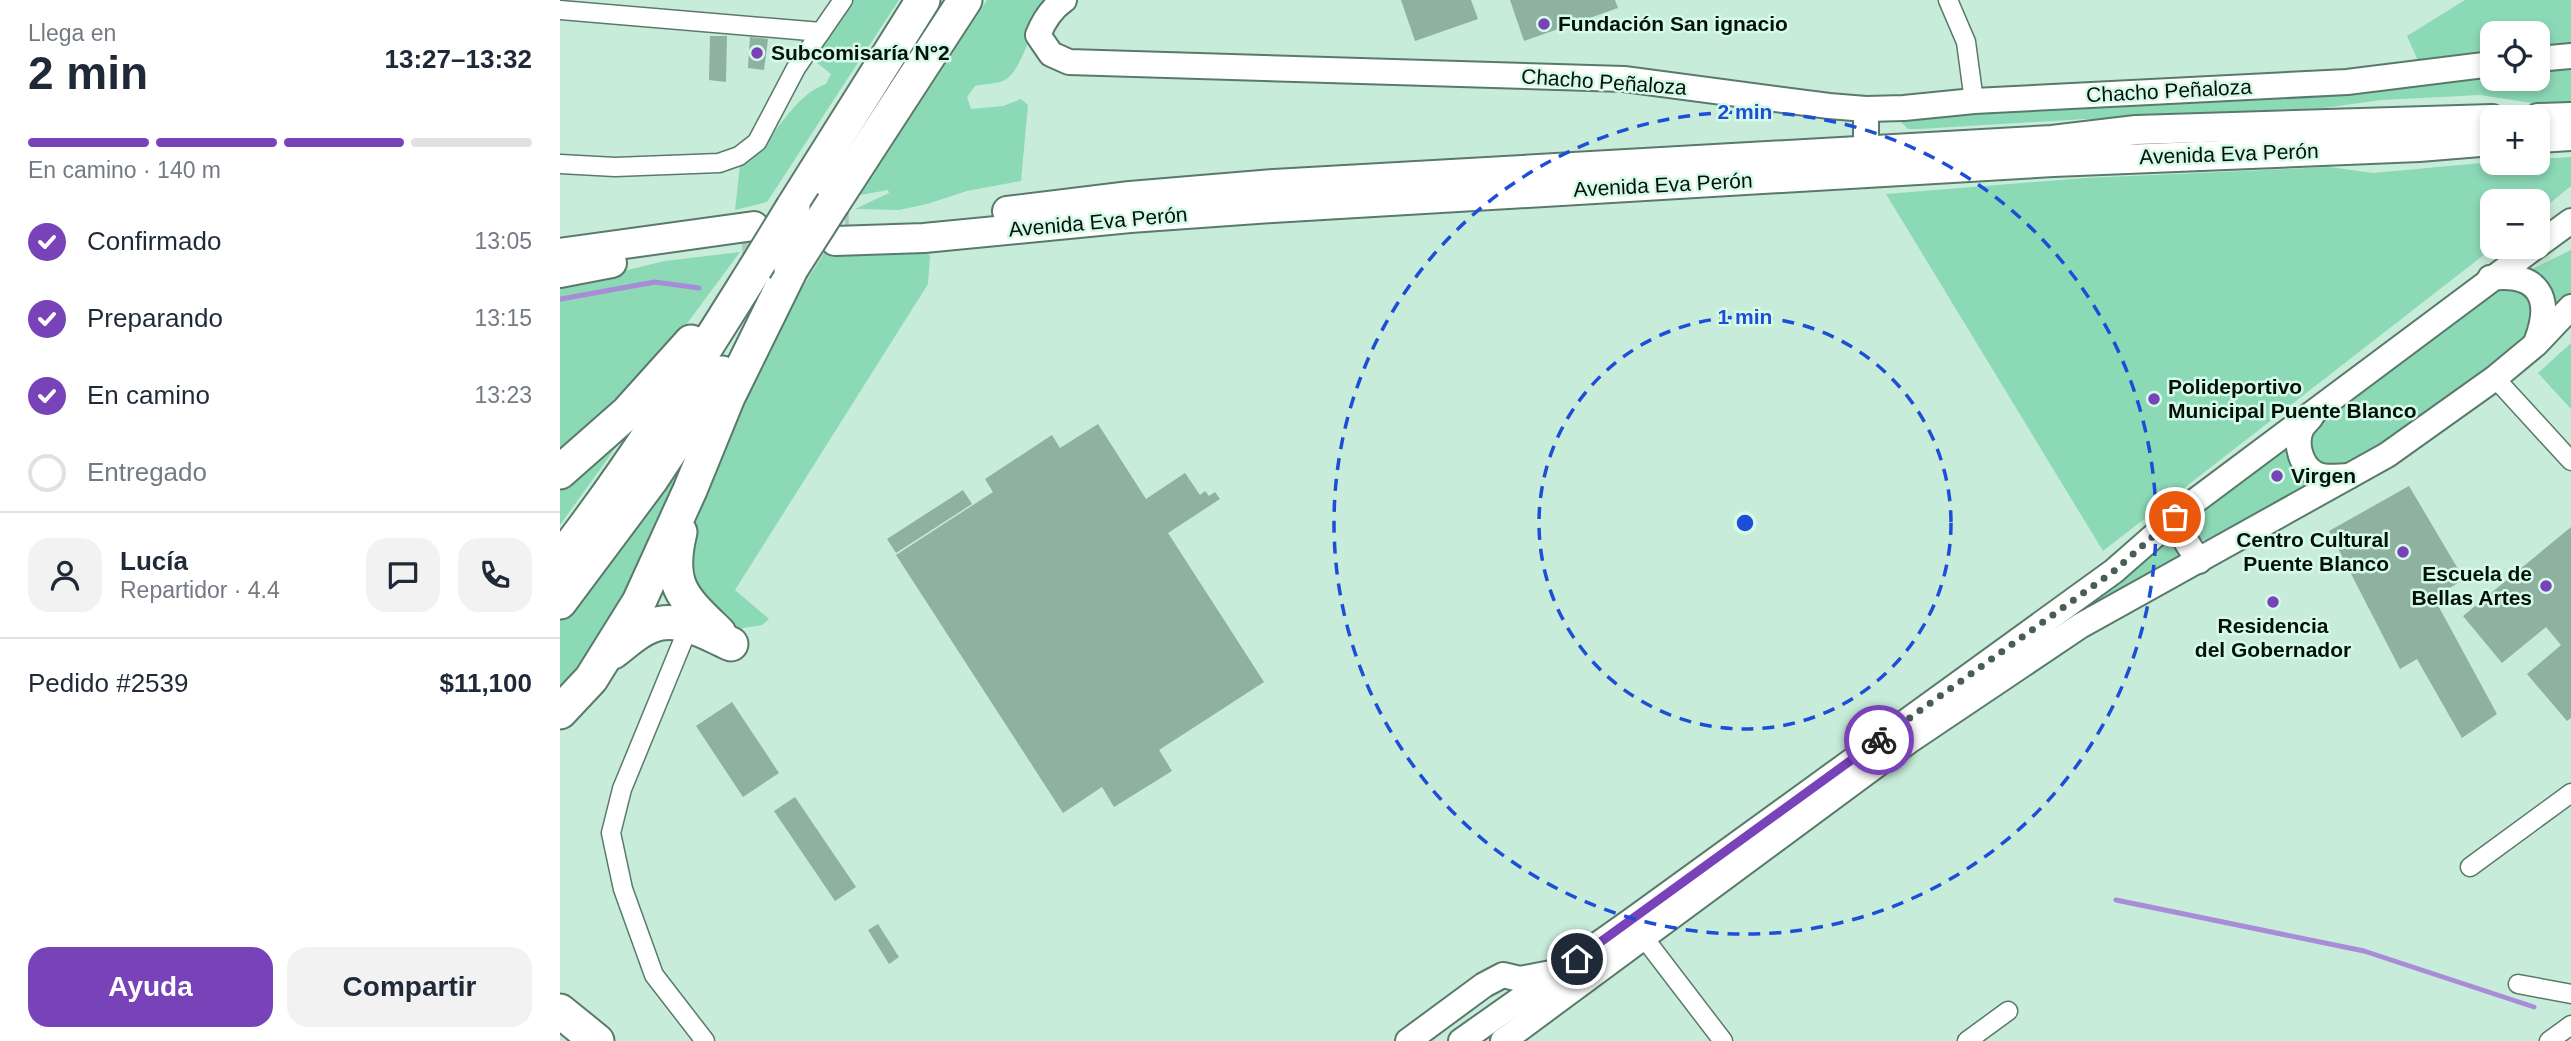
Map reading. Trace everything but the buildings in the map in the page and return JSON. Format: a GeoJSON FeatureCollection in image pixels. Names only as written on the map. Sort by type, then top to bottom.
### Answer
{"type":"FeatureCollection","features":[{"type":"Feature","properties":{"kind":"highway"},"geometry":{"type":"LineString","coordinates":[[560,472],[628,412],[750,247],[793,207],[923,0]]}},
{"type":"Feature","properties":{"kind":"highway"},"geometry":{"type":"LineString","coordinates":[[560,602],[651,480],[791,268],[839,222],[965,0]]}},
{"type":"Feature","properties":{"kind":"highway"},"geometry":{"type":"LineString","coordinates":[[560,559],[640,448],[750,247]]}},
{"type":"Feature","properties":{"kind":"highway"},"geometry":{"type":"LineString","coordinates":[[560,726],[639,602],[690,490],[728,397],[791,268]]}},
{"type":"Feature","properties":{"kind":"highway"},"geometry":{"type":"LineString","coordinates":[[560,712],[613,652],[651,626],[666,622],[689,626],[731,644],[687,602],[674,572],[675,553],[690,490]]}},
{"type":"Feature","properties":{"kind":"highway"},"geometry":{"type":"LineString","coordinates":[[560,999],[580,1028]]}},
{"type":"Feature","properties":{"kind":"main road","name":"Chacho Peñaloza"},"geometry":{"type":"LineString","coordinates":[[1064,0],[1055,6],[1043,21],[1038,35],[1051,54],[1069,62],[1624,79],[1829,106],[1866,108],[1904,108],[1974,100],[2347,82],[2480,65]]}},
{"type":"Feature","properties":{"kind":"main road"},"geometry":{"type":"LineString","coordinates":[[2550,58],[2571,56]]}},
{"type":"Feature","properties":{"kind":"main road"},"geometry":{"type":"LineString","coordinates":[[1866,108],[1866,151]]}},
{"type":"Feature","properties":{"kind":"main road"},"geometry":{"type":"LineString","coordinates":[[2550,118],[2571,117]]}},
{"type":"Feature","properties":{"kind":"main road","name":"Avenida Eva Perón"},"geometry":{"type":"LineString","coordinates":[[839,222],[926,220],[1274,184],[2052,140],[2136,130],[2480,118]]}},
{"type":"Feature","properties":{"kind":"main road"},"geometry":{"type":"LineString","coordinates":[[2550,137],[2571,135]]}},
{"type":"Feature","properties":{"kind":"main road","name":"Avenida Eva Perón"},"geometry":{"type":"LineString","coordinates":[[839,222],[925,237],[1286,207],[2039,162],[2419,147],[2480,142]]}},
{"type":"Feature","properties":{"kind":"main road"},"geometry":{"type":"LineString","coordinates":[[2550,236],[2571,221]]}},
{"type":"Feature","properties":{"kind":"main road"},"geometry":{"type":"LineString","coordinates":[[560,253],[750,247]]}},
{"type":"Feature","properties":{"kind":"main road"},"geometry":{"type":"LineString","coordinates":[[560,273],[665,254],[750,247]]}},
{"type":"Feature","properties":{"kind":"main road"},"geometry":{"type":"LineString","coordinates":[[1503,1041],[1637,929],[2114,571],[2188,507],[2517,259]]}},
{"type":"Feature","properties":{"kind":"main road"},"geometry":{"type":"LineString","coordinates":[[2490,278],[2521,278],[2533,285],[2544,310],[2544,321],[2536,344]]}},
{"type":"Feature","properties":{"kind":"main road"},"geometry":{"type":"LineString","coordinates":[[1461,1041],[1559,972],[1637,929],[2080,626],[2387,454],[2495,378],[2536,344],[2571,307]]}},
{"type":"Feature","properties":{"kind":"main road"},"geometry":{"type":"LineString","coordinates":[[2312,415],[2301,429],[2300,455],[2315,474],[2349,476]]}},
{"type":"Feature","properties":{"kind":"main road"},"geometry":{"type":"LineString","coordinates":[[2188,507],[2181,523],[2182,533],[2199,561]]}},
{"type":"Feature","properties":{"kind":"main road"},"geometry":{"type":"LineString","coordinates":[[1408,1041],[1483,985],[1503,975],[1520,979],[1559,972]]}},
{"type":"Feature","properties":{"kind":"street"},"geometry":{"type":"LineString","coordinates":[[560,164],[615,167],[719,163],[739,156],[757,142],[796,68],[843,0]]}},
{"type":"Feature","properties":{"kind":"street"},"geometry":{"type":"LineString","coordinates":[[1948,0],[1966,42],[1974,100]]}},
{"type":"Feature","properties":{"kind":"street"},"geometry":{"type":"LineString","coordinates":[[560,10],[821,32]]}},
{"type":"Feature","properties":{"kind":"street"},"geometry":{"type":"LineString","coordinates":[[2495,378],[2571,461]]}},
{"type":"Feature","properties":{"kind":"street"},"geometry":{"type":"LineString","coordinates":[[689,626],[622,789],[611,833],[623,889],[654,975],[705,1041]]}},
{"type":"Feature","properties":{"kind":"street"},"geometry":{"type":"LineString","coordinates":[[2470,867],[2571,793]]}},
{"type":"Feature","properties":{"kind":"street"},"geometry":{"type":"LineString","coordinates":[[1637,929],[1723,1041]]}},
{"type":"Feature","properties":{"kind":"street"},"geometry":{"type":"LineString","coordinates":[[2518,984],[2571,994]]}},
{"type":"Feature","properties":{"kind":"street"},"geometry":{"type":"LineString","coordinates":[[1967,1041],[2008,1012]]}},
{"type":"Feature","properties":{"kind":"street"},"geometry":{"type":"LineString","coordinates":[[2549,1041],[2571,1025]]}},
{"type":"Feature","properties":{"kind":"green space"},"geometry":{"type":"Polygon","coordinates":[[[849,0],[899,0],[767,202],[735,210],[740,165],[762,146],[807,94],[826,84],[831,74],[816,62],[814,52],[849,0]]]}},
{"type":"Feature","properties":{"kind":"green space"},"geometry":{"type":"Polygon","coordinates":[[[987,0],[1047,0],[1022,57],[1010,76],[1000,82],[975,86],[967,97],[971,109],[1003,106],[1021,99],[1028,105],[1021,181],[967,191],[899,210],[855,209],[889,193],[888,190],[860,195],[987,0]]]}},
{"type":"Feature","properties":{"kind":"green space"},"geometry":{"type":"Polygon","coordinates":[[[2465,0],[2571,0],[2571,46],[2550,49],[2550,21],[2480,21],[2480,56],[2419,63],[2407,36],[2465,0]]]}},
{"type":"Feature","properties":{"kind":"green space"},"geometry":{"type":"Polygon","coordinates":[[[2571,65],[2571,103],[2538,104],[2480,95],[2381,100],[2324,108],[2218,112],[2218,115],[2085,119],[1919,129],[1908,129],[1901,122],[1902,117],[2480,74],[2480,91],[2550,91],[2550,66],[2571,65]]]}},
{"type":"Feature","properties":{"kind":"green space","name":"Polideportivo Municipal Puente Blanco"},"geometry":{"type":"Polygon","coordinates":[[[2571,157],[2571,186],[2550,203],[2550,189],[2480,189],[2480,258],[2103,551],[1886,194],[2085,178],[2330,167],[2373,173],[2480,163],[2480,175],[2550,175],[2550,158],[2571,157]]]}},
{"type":"Feature","properties":{"kind":"green space"},"geometry":{"type":"Polygon","coordinates":[[[924,249],[930,256],[928,284],[735,590],[769,619],[762,625],[725,631],[687,591],[684,554],[715,461],[788,310],[826,250],[868,255],[924,249]]]}},
{"type":"Feature","properties":{"kind":"green space"},"geometry":{"type":"Polygon","coordinates":[[[2571,250],[2571,293],[2551,315],[2524,273],[2571,250]]]}},
{"type":"Feature","properties":{"kind":"green space"},"geometry":{"type":"Polygon","coordinates":[[[740,252],[677,337],[560,459],[560,286],[665,261],[740,252]]]}},
{"type":"Feature","properties":{"kind":"green space"},"geometry":{"type":"Polygon","coordinates":[[[2514,285],[2534,297],[2534,332],[2470,386],[2348,468],[2318,466],[2309,452],[2313,427],[2501,288],[2514,285]]]}},
{"type":"Feature","properties":{"kind":"green space"},"geometry":{"type":"Polygon","coordinates":[[[2571,343],[2571,409],[2538,373],[2571,343]]]}},
{"type":"Feature","properties":{"kind":"green space"},"geometry":{"type":"Polygon","coordinates":[[[730,377],[662,537],[560,702],[560,621],[611,558],[730,377]]]}},
{"type":"Feature","properties":{"kind":"green space"},"geometry":{"type":"Polygon","coordinates":[[[629,429],[560,525],[560,483],[629,429]]]}},
{"type":"Feature","properties":{"kind":"green space"},"geometry":{"type":"Polygon","coordinates":[[[2292,441],[2320,481],[2209,540],[2199,540],[2190,532],[2194,512],[2292,441]]]}},
{"type":"Feature","properties":{"kind":"green space"},"geometry":{"type":"Polygon","coordinates":[[[2173,532],[2187,555],[2086,608],[2173,532]]]}},
{"type":"Feature","properties":{"kind":"waterway"},"geometry":{"type":"LineString","coordinates":[[561,299],[655,282],[699,288]]}},
{"type":"Feature","properties":{"kind":"waterway"},"geometry":{"type":"LineString","coordinates":[[2116,900],[2364,951],[2534,1007]]}},
{"type":"Feature","properties":{"kind":"tunnel"},"geometry":{"type":"LineString","coordinates":[[803,225],[849,223]]}},
{"type":"Feature","properties":{"kind":"tunnel"},"geometry":{"type":"LineString","coordinates":[[742,245],[788,243]]}},
{"type":"Feature","properties":{"kind":"way so far"},"geometry":{"type":"LineString","coordinates":[[1879,740],[2114,571],[2175,517]]}},
{"type":"Feature","properties":{"kind":"place","name":"Fundación San ignacio"},"geometry":{"type":"Point","coordinates":[1544,24]}},
{"type":"Feature","properties":{"kind":"place","name":"Subcomisaría N°2"},"geometry":{"type":"Point","coordinates":[757,53]}},
{"type":"Feature","properties":{"kind":"place","name":"Polideportivo Municipal Puente Blanco"},"geometry":{"type":"Point","coordinates":[2154,399]}},
{"type":"Feature","properties":{"kind":"place","name":"Virgen"},"geometry":{"type":"Point","coordinates":[2277,476]}},
{"type":"Feature","properties":{"kind":"place","name":"Centro Cultural Puente Blanco"},"geometry":{"type":"Point","coordinates":[2403,552]}},
{"type":"Feature","properties":{"kind":"place","name":"Escuela de Bellas Artes"},"geometry":{"type":"Point","coordinates":[2546,586]}},
{"type":"Feature","properties":{"kind":"place","name":"Residencia del Gobernador"},"geometry":{"type":"Point","coordinates":[2273,602]}},
{"type":"Feature","properties":{"kind":"route"},"geometry":{"type":"LineString","coordinates":[[1577,959],[1879,740]]}}]}
